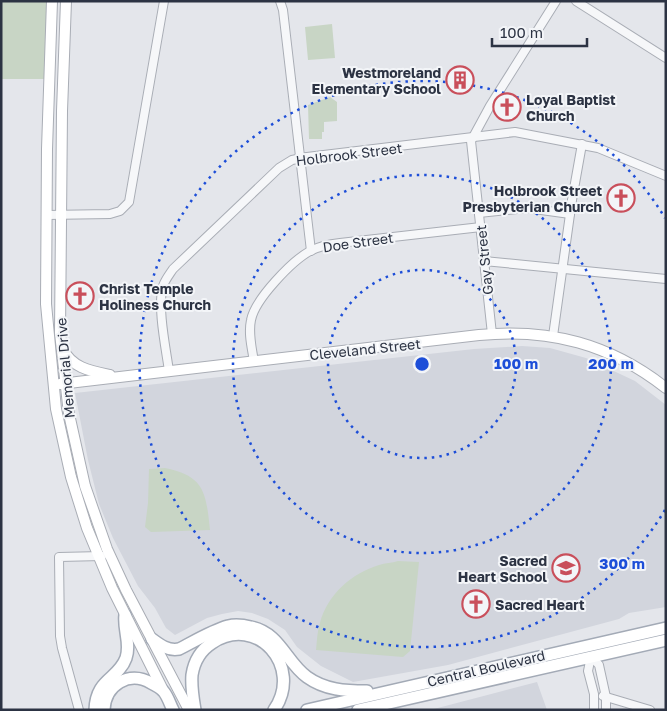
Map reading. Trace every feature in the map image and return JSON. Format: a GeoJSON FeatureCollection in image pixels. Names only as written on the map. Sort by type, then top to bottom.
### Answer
{"type":"FeatureCollection","features":[{"type":"Feature","properties":{"kind":"main road","name":"Memorial Drive"},"geometry":{"type":"LineString","coordinates":[[52,1],[46,304],[52,385],[60,434],[84,520],[97,556],[173,710]]}},
{"type":"Feature","properties":{"kind":"main road","name":"Memorial Drive"},"geometry":{"type":"LineString","coordinates":[[66,1],[60,343],[71,428],[79,465],[110,556],[189,710]]}},
{"type":"Feature","properties":{"kind":"main road","name":"Cleveland Street"},"geometry":{"type":"LineString","coordinates":[[52,385],[492,334],[534,333],[587,344],[605,351],[638,368],[666,388]]}},
{"type":"Feature","properties":{"kind":"main road"},"geometry":{"type":"LineString","coordinates":[[60,343],[68,358],[82,368],[121,377]]}},
{"type":"Feature","properties":{"kind":"main road"},"geometry":{"type":"LineString","coordinates":[[94,710],[95,701],[102,686],[118,670],[126,658],[128,642],[125,615]]}},
{"type":"Feature","properties":{"kind":"main road"},"geometry":{"type":"LineString","coordinates":[[152,639],[173,650],[179,649],[209,633],[229,626],[244,625],[255,628],[277,641],[303,674],[320,684],[340,690],[383,692]]}},
{"type":"Feature","properties":{"kind":"main road","name":"Central Boulevard"},"geometry":{"type":"LineString","coordinates":[[307,710],[666,628]]}},
{"type":"Feature","properties":{"kind":"main road"},"geometry":{"type":"LineString","coordinates":[[195,710],[192,676],[200,654],[218,639],[239,634],[257,638],[267,644],[281,664],[283,689],[281,698],[274,710]]}},
{"type":"Feature","properties":{"kind":"main road","name":"Central Boulevard"},"geometry":{"type":"LineString","coordinates":[[358,710],[666,640]]}},
{"type":"Feature","properties":{"kind":"main road"},"geometry":{"type":"LineString","coordinates":[[104,710],[104,702],[109,691],[126,679],[140,678],[146,680],[164,692]]}},
{"type":"Feature","properties":{"kind":"main road"},"geometry":{"type":"LineString","coordinates":[[378,710],[393,702]]}},
{"type":"Feature","properties":{"kind":"street"},"geometry":{"type":"LineString","coordinates":[[47,215],[110,214],[120,211],[129,202],[164,1]]}},
{"type":"Feature","properties":{"kind":"street"},"geometry":{"type":"LineString","coordinates":[[289,1],[280,2],[311,251]]}},
{"type":"Feature","properties":{"kind":"street"},"geometry":{"type":"LineString","coordinates":[[472,137],[556,1]]}},
{"type":"Feature","properties":{"kind":"street"},"geometry":{"type":"LineString","coordinates":[[576,1],[666,58]]}},
{"type":"Feature","properties":{"kind":"street","name":"Holbrook Street"},"geometry":{"type":"LineString","coordinates":[[169,371],[161,304],[164,286],[168,277],[279,168],[299,158],[515,132],[598,148],[666,176]]}},
{"type":"Feature","properties":{"kind":"street","name":"Gay Street"},"geometry":{"type":"LineString","coordinates":[[472,137],[471,146],[492,334]]}},
{"type":"Feature","properties":{"kind":"street"},"geometry":{"type":"LineString","coordinates":[[553,336],[582,144]]}},
{"type":"Feature","properties":{"kind":"street"},"geometry":{"type":"LineString","coordinates":[[479,213],[527,208],[570,214]]}},
{"type":"Feature","properties":{"kind":"street","name":"Doe Street"},"geometry":{"type":"LineString","coordinates":[[254,362],[250,328],[252,313],[257,304],[282,276],[298,260],[311,251],[328,244],[481,227]]}},
{"type":"Feature","properties":{"kind":"street"},"geometry":{"type":"LineString","coordinates":[[484,261],[666,279]]}},
{"type":"Feature","properties":{"kind":"street"},"geometry":{"type":"LineString","coordinates":[[79,710],[60,636],[59,557],[110,556]]}},
{"type":"Feature","properties":{"kind":"street"},"geometry":{"type":"LineString","coordinates":[[591,656],[588,671],[594,694],[594,710]]}},
{"type":"Feature","properties":{"kind":"street"},"geometry":{"type":"LineString","coordinates":[[591,656],[599,665],[606,697],[606,710]]}},
{"type":"Feature","properties":{"kind":"street"},"geometry":{"type":"LineString","coordinates":[[594,694],[650,710]]}},
{"type":"Feature","properties":{"kind":"shaded area"},"geometry":{"type":"Polygon","coordinates":[[[522,346],[550,348],[586,358],[635,381],[666,405],[666,607],[629,613],[619,619],[448,665],[353,682],[321,666],[297,647],[285,630],[268,619],[252,613],[238,611],[207,618],[175,635],[166,628],[155,608],[138,586],[113,538],[99,504],[75,393],[474,349],[522,346]]]}},
{"type":"Feature","properties":{"kind":"shaded area"},"geometry":{"type":"Polygon","coordinates":[[[537,682],[547,710],[430,710],[495,693],[537,682]]]}},
{"type":"Feature","properties":{"kind":"green space"},"geometry":{"type":"Polygon","coordinates":[[[1,1],[49,1],[45,79],[1,79],[1,1]]]}},
{"type":"Feature","properties":{"kind":"green space"},"geometry":{"type":"Polygon","coordinates":[[[332,24],[335,58],[308,60],[305,27],[332,24]]]}},
{"type":"Feature","properties":{"kind":"green space"},"geometry":{"type":"Polygon","coordinates":[[[330,97],[337,102],[337,121],[324,122],[322,139],[309,139],[308,105],[330,97]]]}},
{"type":"Feature","properties":{"kind":"green space"},"geometry":{"type":"Polygon","coordinates":[[[165,468],[178,471],[196,481],[205,496],[210,530],[151,532],[145,527],[149,469],[165,468]]]}},
{"type":"Feature","properties":{"kind":"green space"},"geometry":{"type":"Polygon","coordinates":[[[398,561],[419,562],[410,651],[403,657],[316,650],[323,613],[328,603],[342,586],[350,579],[369,569],[398,561]]]}},
{"type":"Feature","properties":{"kind":"place","name":"Westmoreland Elementary School"},"geometry":{"type":"Point","coordinates":[460,80]}},
{"type":"Feature","properties":{"kind":"place","name":"Loyal Baptist Church"},"geometry":{"type":"Point","coordinates":[507,107]}},
{"type":"Feature","properties":{"kind":"place","name":"Holbrook Street Presbyterian Church"},"geometry":{"type":"Point","coordinates":[621,198]}},
{"type":"Feature","properties":{"kind":"place","name":"Christ Temple Holiness Church"},"geometry":{"type":"Point","coordinates":[80,296]}},
{"type":"Feature","properties":{"kind":"place","name":"Sacred Heart School"},"geometry":{"type":"Point","coordinates":[566,568]}},
{"type":"Feature","properties":{"kind":"place","name":"Sacred Heart"},"geometry":{"type":"Point","coordinates":[476,604]}}]}
